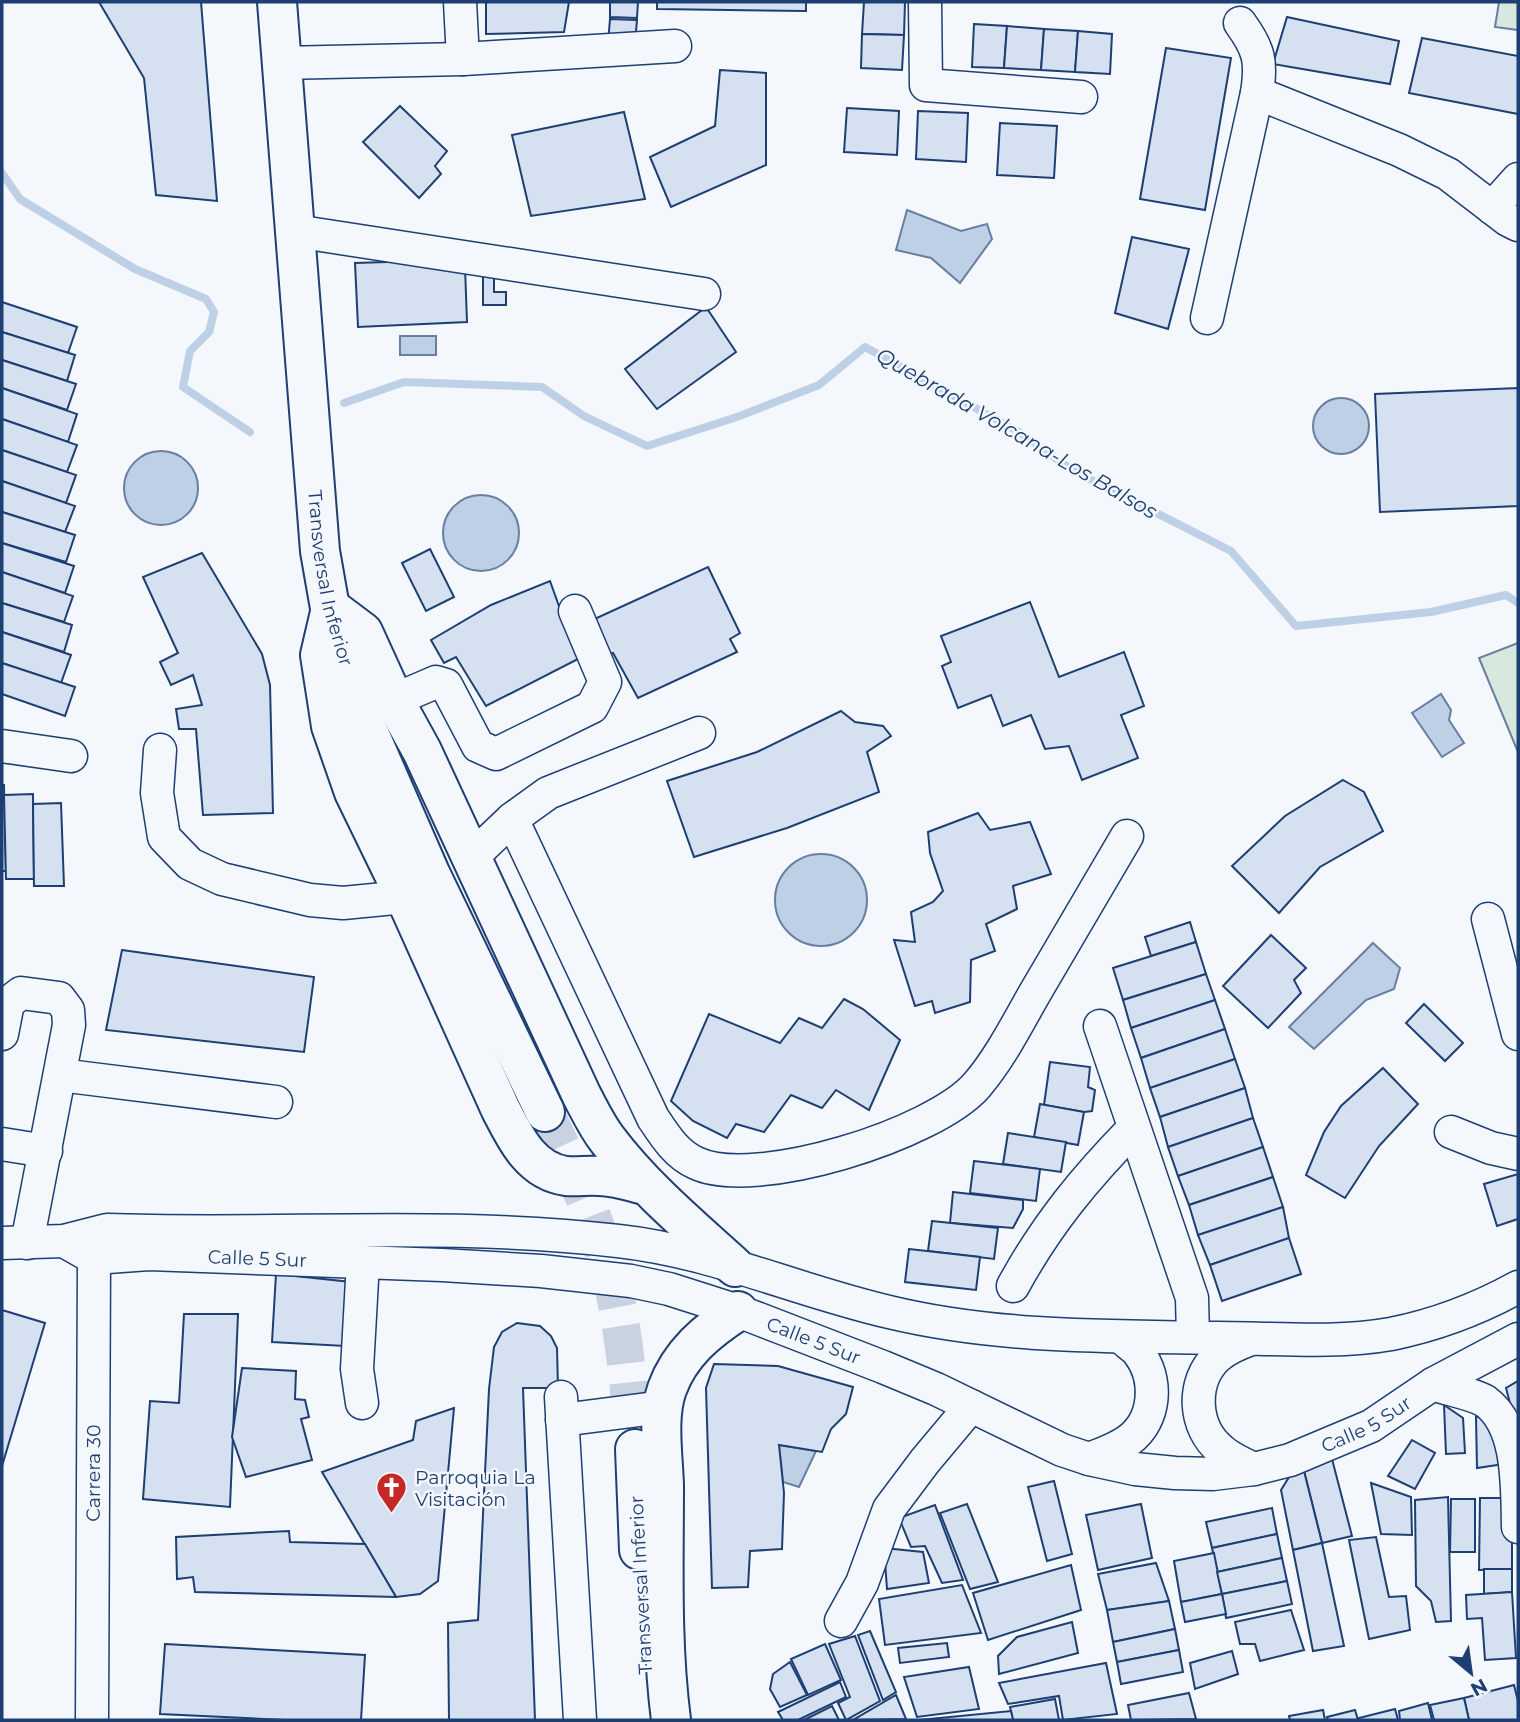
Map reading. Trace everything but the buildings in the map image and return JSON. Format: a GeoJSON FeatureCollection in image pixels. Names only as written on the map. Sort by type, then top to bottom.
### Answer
{"type":"FeatureCollection","features":[{"type":"Feature","properties":{"kind":"main road","name":"Transversal Inferior"},"geometry":{"type":"LineString","coordinates":[[277,2],[320,551],[331,608],[366,726],[430,873],[545,1112]]}},
{"type":"Feature","properties":{"kind":"main road"},"geometry":{"type":"LineString","coordinates":[[648,1186],[601,1175],[567,1176],[554,1173],[541,1167],[517,1140],[354,792],[331,726],[320,655],[331,608],[363,632],[394,700],[422,751],[582,1096],[607,1139],[648,1186],[735,1268]]}},
{"type":"Feature","properties":{"kind":"main road"},"geometry":{"type":"LineString","coordinates":[[671,1720],[665,1596],[663,1407],[674,1374],[699,1338],[738,1311]]}},
{"type":"Feature","properties":{"kind":"main road","name":"Transversal Inferior"},"geometry":{"type":"LineString","coordinates":[[635,1449],[649,1720]]}},
{"type":"Feature","properties":{"kind":"street"},"geometry":{"type":"LineString","coordinates":[[460,2],[463,59]]}},
{"type":"Feature","properties":{"kind":"street"},"geometry":{"type":"LineString","coordinates":[[925,2],[926,85],[1081,97]]}},
{"type":"Feature","properties":{"kind":"street"},"geometry":{"type":"LineString","coordinates":[[1207,318],[1261,69],[1256,45],[1240,23]]}},
{"type":"Feature","properties":{"kind":"street"},"geometry":{"type":"LineString","coordinates":[[281,63],[463,59],[675,46]]}},
{"type":"Feature","properties":{"kind":"street"},"geometry":{"type":"LineString","coordinates":[[1257,93],[1399,150],[1448,174],[1518,225]]}},
{"type":"Feature","properties":{"kind":"street"},"geometry":{"type":"LineString","coordinates":[[1492,208],[1518,179]]}},
{"type":"Feature","properties":{"kind":"street"},"geometry":{"type":"LineString","coordinates":[[295,231],[704,294]]}},
{"type":"Feature","properties":{"kind":"street"},"geometry":{"type":"LineString","coordinates":[[394,700],[436,682],[446,685],[478,746],[496,754],[592,707],[605,682],[575,611]]}},
{"type":"Feature","properties":{"kind":"street"},"geometry":{"type":"LineString","coordinates":[[472,857],[512,818],[548,793],[699,733]]}},
{"type":"Feature","properties":{"kind":"street"},"geometry":{"type":"LineString","coordinates":[[2,746],[71,756]]}},
{"type":"Feature","properties":{"kind":"street"},"geometry":{"type":"LineString","coordinates":[[160,750],[157,793],[164,837],[190,864],[222,879],[310,900],[343,903],[405,897]]}},
{"type":"Feature","properties":{"kind":"street"},"geometry":{"type":"LineString","coordinates":[[512,818],[653,1118],[675,1149],[696,1164],[723,1171],[757,1172],[877,1143],[936,1117],[976,1087],[1006,1043],[1127,836]]}},
{"type":"Feature","properties":{"kind":"street"},"geometry":{"type":"LineString","coordinates":[[1488,919],[1518,1034]]}},
{"type":"Feature","properties":{"kind":"street"},"geometry":{"type":"LineString","coordinates":[[2,1034],[8,1003],[21,993],[59,998],[68,1010],[69,1025],[46,1152],[14,1243]]}},
{"type":"Feature","properties":{"kind":"street"},"geometry":{"type":"LineString","coordinates":[[1100,1026],[1192,1298],[1193,1337]]}},
{"type":"Feature","properties":{"kind":"street"},"geometry":{"type":"LineString","coordinates":[[60,1075],[276,1102]]}},
{"type":"Feature","properties":{"kind":"street"},"geometry":{"type":"LineString","coordinates":[[1013,1286],[1037,1241],[1068,1201],[1134,1128]]}},
{"type":"Feature","properties":{"kind":"street"},"geometry":{"type":"LineString","coordinates":[[1451,1132],[1491,1148],[1518,1154]]}},
{"type":"Feature","properties":{"kind":"street"},"geometry":{"type":"LineString","coordinates":[[2,1144],[46,1152]]}},
{"type":"Feature","properties":{"kind":"street","name":"Calle 5 Sur"},"geometry":{"type":"LineString","coordinates":[[100,1244],[437,1230],[541,1233],[676,1250],[887,1312],[954,1325],[1122,1338],[1328,1339],[1390,1334],[1444,1321],[1518,1287]]}},
{"type":"Feature","properties":{"kind":"street","name":"Calle 5 Sur"},"geometry":{"type":"LineString","coordinates":[[14,1243],[64,1241],[100,1244],[149,1254],[541,1271],[631,1281],[669,1289],[738,1311],[883,1367],[1062,1450],[1135,1469],[1175,1473],[1213,1474],[1254,1469],[1290,1460],[1371,1426],[1433,1384],[1518,1339]]}},
{"type":"Feature","properties":{"kind":"street","name":"Carrera 30"},"geometry":{"type":"LineString","coordinates":[[92,1720],[91,1613],[100,1244]]}},
{"type":"Feature","properties":{"kind":"street"},"geometry":{"type":"LineString","coordinates":[[362,1403],[357,1369],[363,1262]]}},
{"type":"Feature","properties":{"kind":"street"},"geometry":{"type":"LineString","coordinates":[[1089,1459],[1129,1440],[1143,1425],[1150,1407],[1152,1387],[1148,1368],[1137,1351],[1122,1338]]}},
{"type":"Feature","properties":{"kind":"street"},"geometry":{"type":"LineString","coordinates":[[1252,1338],[1217,1357],[1205,1374],[1199,1394],[1199,1415],[1207,1434],[1220,1450],[1254,1469]]}},
{"type":"Feature","properties":{"kind":"street"},"geometry":{"type":"LineString","coordinates":[[1433,1384],[1485,1401],[1504,1419],[1515,1448],[1518,1527]]}},
{"type":"Feature","properties":{"kind":"street"},"geometry":{"type":"LineString","coordinates":[[842,1621],[862,1583],[889,1509],[971,1406]]}},
{"type":"Feature","properties":{"kind":"street"},"geometry":{"type":"LineString","coordinates":[[580,1720],[561,1409],[663,1407]]}},
{"type":"Feature","properties":{"kind":"shaded area"},"geometry":{"type":"Polygon","coordinates":[[[1499,2],[1518,2],[1518,30],[1495,27],[1499,2]]]}},
{"type":"Feature","properties":{"kind":"shaded area"},"geometry":{"type":"Polygon","coordinates":[[[1518,643],[1518,752],[1479,658],[1518,643]]]}},
{"type":"Feature","properties":{"kind":"water"},"geometry":{"type":"Polygon","coordinates":[[[907,210],[961,231],[987,224],[992,239],[960,283],[931,258],[896,250],[907,210]]]}},
{"type":"Feature","properties":{"kind":"water"},"geometry":{"type":"Polygon","coordinates":[[[400,336],[436,336],[436,355],[400,355],[400,336]]]}},
{"type":"Feature","properties":{"kind":"water"},"geometry":{"type":"Polygon","coordinates":[[[1341,398],[1352,400],[1361,406],[1367,415],[1367,437],[1361,446],[1352,452],[1341,454],[1330,452],[1321,446],[1315,437],[1313,426],[1315,415],[1321,406],[1330,400],[1341,398]]]}},
{"type":"Feature","properties":{"kind":"water"},"geometry":{"type":"Polygon","coordinates":[[[154,451],[168,451],[182,457],[192,467],[198,488],[192,509],[182,519],[168,525],[154,525],[140,519],[130,509],[124,495],[124,481],[130,467],[140,457],[154,451]]]}},
{"type":"Feature","properties":{"kind":"water"},"geometry":{"type":"Polygon","coordinates":[[[481,495],[495,498],[508,506],[516,519],[519,533],[516,547],[508,560],[495,568],[481,571],[467,568],[454,560],[446,547],[443,533],[446,519],[454,506],[467,498],[481,495]]]}},
{"type":"Feature","properties":{"kind":"water"},"geometry":{"type":"Polygon","coordinates":[[[1441,694],[1451,710],[1449,720],[1464,743],[1442,757],[1412,713],[1441,694]]]}},
{"type":"Feature","properties":{"kind":"water"},"geometry":{"type":"Polygon","coordinates":[[[821,854],[847,862],[859,874],[867,900],[859,926],[847,938],[821,946],[795,938],[783,926],[775,900],[783,874],[795,862],[821,854]]]}},
{"type":"Feature","properties":{"kind":"water"},"geometry":{"type":"Polygon","coordinates":[[[1373,943],[1400,968],[1394,989],[1366,1000],[1314,1049],[1289,1027],[1373,943]]]}},
{"type":"Feature","properties":{"kind":"water"},"geometry":{"type":"Polygon","coordinates":[[[779,1445],[816,1451],[799,1487],[783,1482],[779,1445]]]}},
{"type":"Feature","properties":{"kind":"waterway","name":"Quebrada Volcana-Los Balsos"},"geometry":{"type":"LineString","coordinates":[[2,173],[20,199],[135,269],[206,299],[214,312],[209,332],[190,351],[183,387],[250,432]]}},
{"type":"Feature","properties":{"kind":"waterway","name":"Quebrada Volcana-Los Balsos"},"geometry":{"type":"LineString","coordinates":[[344,403],[404,382],[542,387],[584,416],[647,446],[737,417],[819,385],[865,347],[1019,432],[1072,470],[1231,551],[1296,626],[1431,612],[1506,595],[1518,603]]}},
{"type":"Feature","properties":{"kind":"tunnel"},"geometry":{"type":"LineString","coordinates":[[545,1112],[593,1218],[611,1279],[624,1351],[635,1449]]}},
{"type":"Feature","properties":{"kind":"place","name":"Parroquia La Visitación"},"geometry":{"type":"Point","coordinates":[392,1515]}}]}
